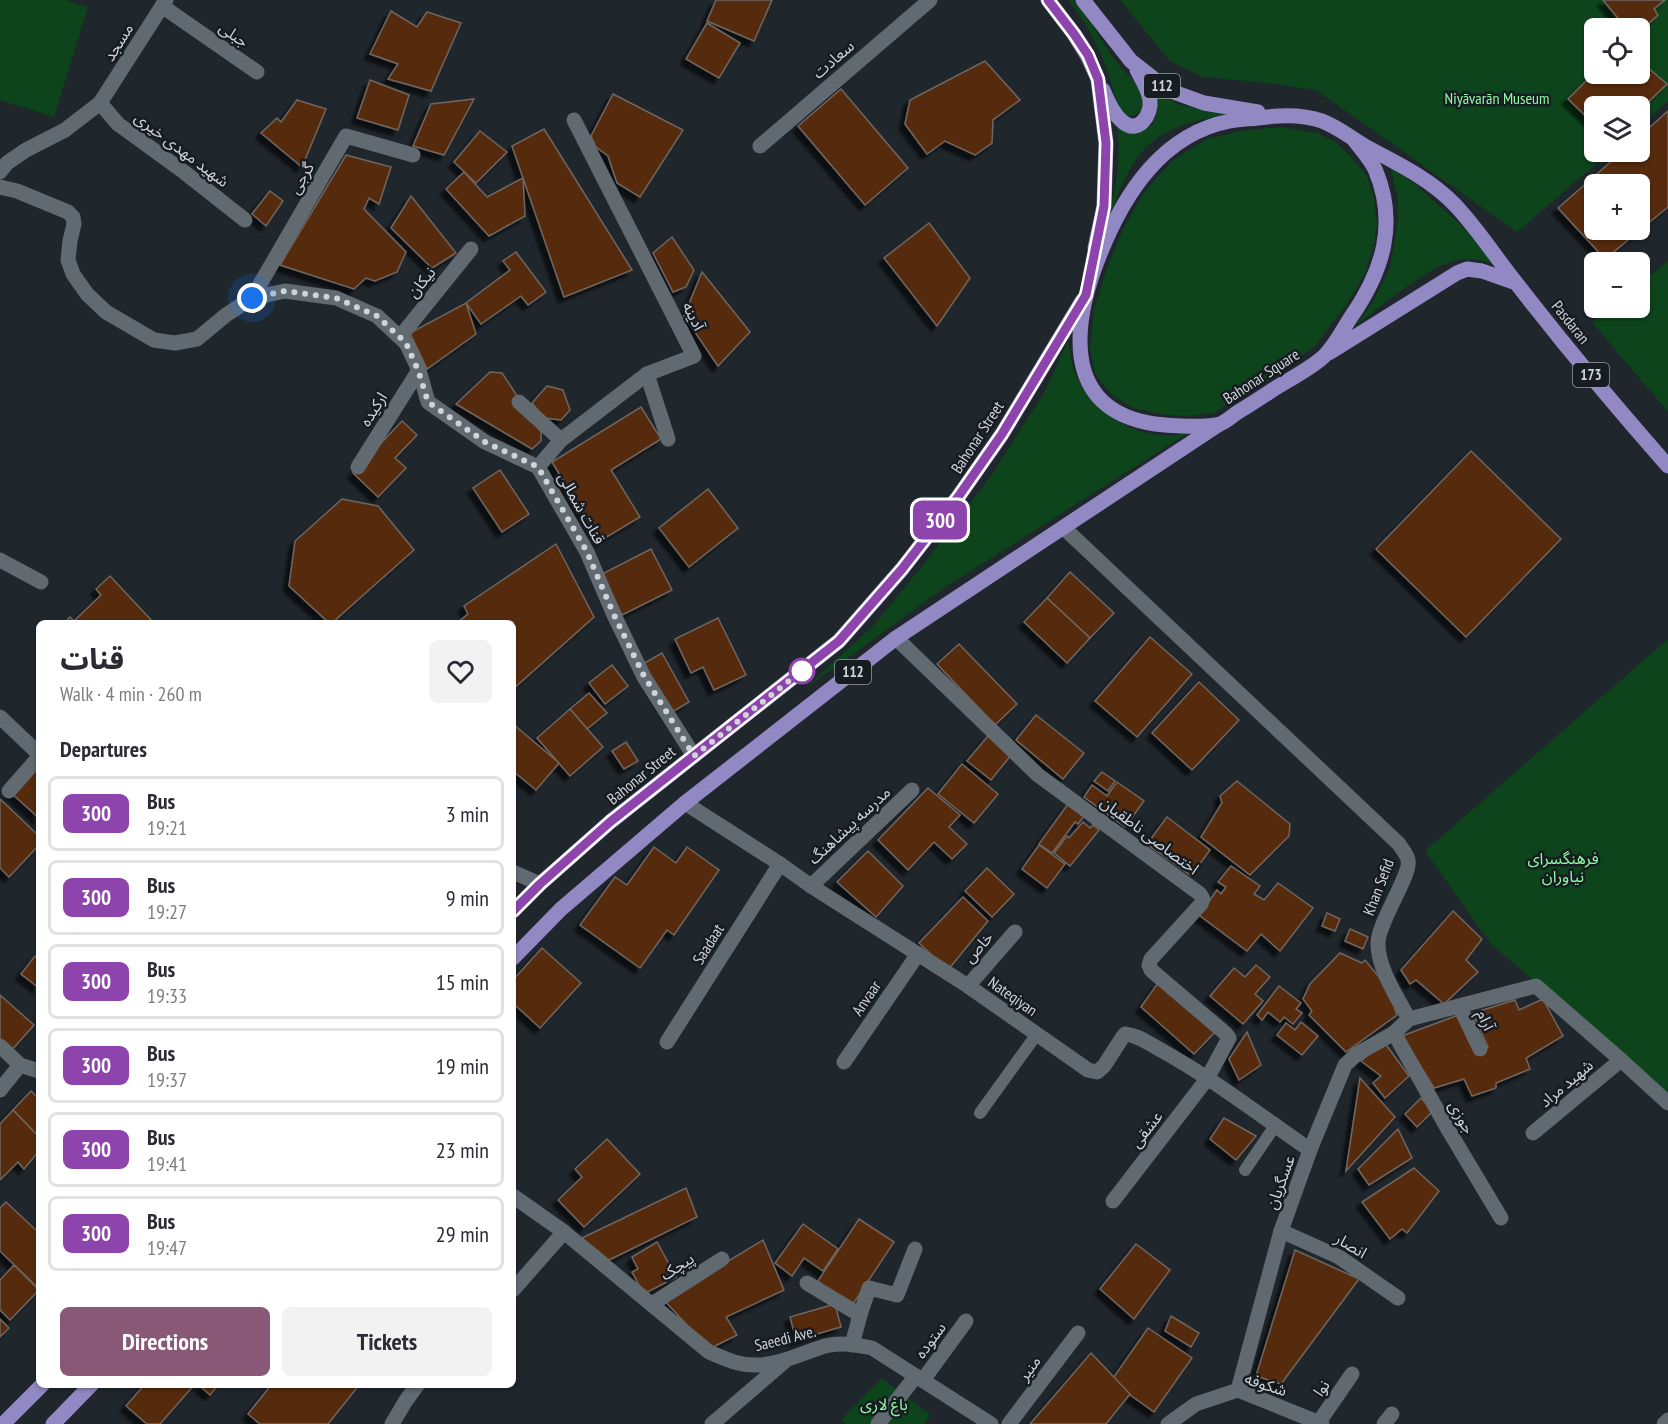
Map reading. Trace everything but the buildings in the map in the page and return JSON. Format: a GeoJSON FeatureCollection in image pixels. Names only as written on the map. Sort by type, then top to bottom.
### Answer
{"type":"FeatureCollection","features":[{"type":"Feature","properties":{"kind":"main road","name":"Bahonar Street"},"geometry":{"type":"LineString","coordinates":[[516,908],[610,822],[839,641],[902,569],[958,497],[1002,434],[1086,295],[1104,206],[1106,143],[1098,79],[1088,55],[1048,0]]}},
{"type":"Feature","properties":{"kind":"main road","name":"112"},"geometry":{"type":"LineString","coordinates":[[1083,0],[1131,61],[1168,90],[1203,103],[1275,116]]}},
{"type":"Feature","properties":{"kind":"main road"},"geometry":{"type":"LineString","coordinates":[[1098,79],[1124,124],[1133,126],[1141,124],[1150,110],[1150,100],[1146,87],[1131,61]]}},
{"type":"Feature","properties":{"kind":"main road","name":"Bahonar Square"},"geometry":{"type":"LineString","coordinates":[[1275,116],[1320,120],[1354,140],[1373,166],[1384,197],[1387,222],[1385,243],[1377,272],[1361,303],[1324,357],[1221,423],[1176,426],[1144,423],[1106,405],[1084,374],[1079,353],[1086,295],[1117,216],[1155,162],[1188,136],[1208,127],[1230,121],[1275,116]]}},
{"type":"Feature","properties":{"kind":"main road","name":"Pasdaran"},"geometry":{"type":"LineString","coordinates":[[1354,140],[1414,172],[1453,203],[1610,399],[1668,466]]}},
{"type":"Feature","properties":{"kind":"main road"},"geometry":{"type":"LineString","coordinates":[[1324,357],[1457,273],[1467,269],[1482,271],[1516,283]]}},
{"type":"Feature","properties":{"kind":"main road","name":"112"},"geometry":{"type":"LineString","coordinates":[[516,955],[561,909],[685,803],[896,638],[1221,423]]}},
{"type":"Feature","properties":{"kind":"main road"},"geometry":{"type":"LineString","coordinates":[[3,1424],[39,1388]]}},
{"type":"Feature","properties":{"kind":"main road"},"geometry":{"type":"LineString","coordinates":[[53,1424],[88,1388]]}},
{"type":"Feature","properties":{"kind":"street","name":"سعادت"},"geometry":{"type":"LineString","coordinates":[[760,146],[930,0]]}},
{"type":"Feature","properties":{"kind":"street","name":"جبلی"},"geometry":{"type":"LineString","coordinates":[[164,3],[257,72]]}},
{"type":"Feature","properties":{"kind":"street","name":"مسجد"},"geometry":{"type":"LineString","coordinates":[[0,172],[7,163],[26,150],[65,130],[100,103],[164,3]]}},
{"type":"Feature","properties":{"kind":"street","name":"شهید مهدی خیری"},"geometry":{"type":"LineString","coordinates":[[100,103],[118,124],[245,220]]}},
{"type":"Feature","properties":{"kind":"street","name":"آدینه"},"geometry":{"type":"LineString","coordinates":[[538,467],[561,440],[647,374],[694,356],[574,120]]}},
{"type":"Feature","properties":{"kind":"street","name":"گرجی"},"geometry":{"type":"LineString","coordinates":[[252,298],[346,136],[412,155]]}},
{"type":"Feature","properties":{"kind":"street","name":"قنات شمالى"},"geometry":{"type":"LineString","coordinates":[[0,187],[68,212],[74,217],[68,260],[73,274],[87,294],[106,312],[154,339],[175,343],[197,339],[226,315],[252,298],[285,291],[336,298],[377,316],[406,343],[418,370],[428,402],[485,442],[538,467],[587,552],[644,676],[694,756]]}},
{"type":"Feature","properties":{"kind":"street","name":"نیکان"},"geometry":{"type":"LineString","coordinates":[[400,337],[471,249]]}},
{"type":"Feature","properties":{"kind":"street","name":"ارکیده"},"geometry":{"type":"LineString","coordinates":[[357,467],[418,370]]}},
{"type":"Feature","properties":{"kind":"street"},"geometry":{"type":"LineString","coordinates":[[647,374],[668,439]]}},
{"type":"Feature","properties":{"kind":"street"},"geometry":{"type":"LineString","coordinates":[[519,402],[561,440]]}},
{"type":"Feature","properties":{"kind":"street","name":"Khan Sefid"},"geometry":{"type":"LineString","coordinates":[[1064,528],[1399,843],[1408,860],[1407,871],[1388,909],[1378,940],[1379,957],[1408,1019]]}},
{"type":"Feature","properties":{"kind":"street"},"geometry":{"type":"LineString","coordinates":[[0,560],[41,582]]}},
{"type":"Feature","properties":{"kind":"street","name":"اختصاصی ناطقیان"},"geometry":{"type":"LineString","coordinates":[[896,638],[1038,775],[1200,894],[1203,899],[1201,904],[1151,959],[1149,965],[1151,970],[1229,1038],[1207,1079]]}},
{"type":"Feature","properties":{"kind":"street"},"geometry":{"type":"LineString","coordinates":[[0,717],[36,753]]}},
{"type":"Feature","properties":{"kind":"street"},"geometry":{"type":"LineString","coordinates":[[9,791],[36,760]]}},
{"type":"Feature","properties":{"kind":"street","name":"مدرسه پیشاهنگ"},"geometry":{"type":"LineString","coordinates":[[811,886],[912,790]]}},
{"type":"Feature","properties":{"kind":"street","name":"Nateqiyan"},"geometry":{"type":"LineString","coordinates":[[685,803],[968,986],[1088,1070],[1097,1072],[1104,1066],[1125,1034],[1133,1035],[1172,1056],[1310,1150]]}},
{"type":"Feature","properties":{"kind":"street","name":"Saadaat"},"geometry":{"type":"LineString","coordinates":[[667,1042],[780,864]]}},
{"type":"Feature","properties":{"kind":"street"},"geometry":{"type":"LineString","coordinates":[[516,873],[540,884]]}},
{"type":"Feature","properties":{"kind":"street","name":"خاص"},"geometry":{"type":"LineString","coordinates":[[968,986],[1015,932]]}},
{"type":"Feature","properties":{"kind":"street","name":"Anvaar"},"geometry":{"type":"LineString","coordinates":[[844,1062],[918,954]]}},
{"type":"Feature","properties":{"kind":"street"},"geometry":{"type":"LineString","coordinates":[[1408,1019],[1536,986],[1668,1103]]}},
{"type":"Feature","properties":{"kind":"street","name":"آرام"},"geometry":{"type":"LineString","coordinates":[[1460,1007],[1480,1049]]}},
{"type":"Feature","properties":{"kind":"street","name":"عسگریان"},"geometry":{"type":"LineString","coordinates":[[1238,1390],[1281,1231],[1310,1150],[1345,1065],[1357,1054],[1394,1033],[1408,1019]]}},
{"type":"Feature","properties":{"kind":"street","name":"جوزی"},"geometry":{"type":"LineString","coordinates":[[1394,1033],[1501,1218]]}},
{"type":"Feature","properties":{"kind":"street"},"geometry":{"type":"LineString","coordinates":[[0,1046],[20,1065],[36,1070]]}},
{"type":"Feature","properties":{"kind":"street","name":"شهید مراد"},"geometry":{"type":"LineString","coordinates":[[1533,1133],[1621,1060]]}},
{"type":"Feature","properties":{"kind":"street"},"geometry":{"type":"LineString","coordinates":[[0,1090],[20,1065]]}},
{"type":"Feature","properties":{"kind":"street","name":"عشقی"},"geometry":{"type":"LineString","coordinates":[[1113,1201],[1207,1079]]}},
{"type":"Feature","properties":{"kind":"street","name":"Saeedi Ave."},"geometry":{"type":"LineString","coordinates":[[516,1198],[564,1232],[709,1352],[734,1362],[759,1365],[788,1359],[828,1346],[852,1345],[872,1348],[991,1424]]}},
{"type":"Feature","properties":{"kind":"street","name":"انصار"},"geometry":{"type":"LineString","coordinates":[[1281,1231],[1339,1257],[1398,1298]]}},
{"type":"Feature","properties":{"kind":"street"},"geometry":{"type":"LineString","coordinates":[[516,1287],[564,1232]]}},
{"type":"Feature","properties":{"kind":"street"},"geometry":{"type":"LineString","coordinates":[[852,1345],[869,1288],[897,1295],[915,1250]]}},
{"type":"Feature","properties":{"kind":"street","name":"پیچک"},"geometry":{"type":"LineString","coordinates":[[651,1304],[722,1258]]}},
{"type":"Feature","properties":{"kind":"street"},"geometry":{"type":"LineString","coordinates":[[807,1283],[860,1315]]}},
{"type":"Feature","properties":{"kind":"street","name":"ستوده"},"geometry":{"type":"LineString","coordinates":[[878,1424],[920,1378],[966,1321]]}},
{"type":"Feature","properties":{"kind":"street","name":"منیر"},"geometry":{"type":"LineString","coordinates":[[1009,1424],[1078,1333]]}},
{"type":"Feature","properties":{"kind":"street"},"geometry":{"type":"LineString","coordinates":[[712,1424],[788,1359]]}},
{"type":"Feature","properties":{"kind":"street","name":"نوا"},"geometry":{"type":"LineString","coordinates":[[1320,1423],[1352,1374]]}},
{"type":"Feature","properties":{"kind":"street"},"geometry":{"type":"LineString","coordinates":[[392,1424],[415,1388]]}},
{"type":"Feature","properties":{"kind":"street","name":"شکوفه"},"geometry":{"type":"LineString","coordinates":[[1168,1424],[1196,1404],[1238,1390],[1320,1423]]}},
{"type":"Feature","properties":{"kind":"street"},"geometry":{"type":"LineString","coordinates":[[1664,1424],[1668,1420]]}},
{"type":"Feature","properties":{"kind":"lane"},"geometry":{"type":"LineString","coordinates":[[980,1113],[1037,1034]]}},
{"type":"Feature","properties":{"kind":"lane"},"geometry":{"type":"LineString","coordinates":[[1245,1170],[1275,1126]]}},
{"type":"Feature","properties":{"kind":"green space"},"geometry":{"type":"Polygon","coordinates":[[[0,0],[66,0],[88,7],[54,117],[0,100],[0,0]]]}},
{"type":"Feature","properties":{"kind":"green space"},"geometry":{"type":"Polygon","coordinates":[[[1068,0],[1073,0],[1122,69],[1143,89],[1144,101],[1141,111],[1133,116],[1123,114],[1095,42],[1068,0]]]}},
{"type":"Feature","properties":{"kind":"green space","name":"Niyāvarān Museum"},"geometry":{"type":"Polygon","coordinates":[[[1120,0],[1668,0],[1668,101],[1650,117],[1650,96],[1584,96],[1584,162],[1598,162],[1517,232],[1316,90],[1203,77],[1170,61],[1120,0]]]}},
{"type":"Feature","properties":{"kind":"green space"},"geometry":{"type":"Polygon","coordinates":[[[1153,86],[1165,98],[1181,105],[1227,114],[1177,127],[1155,139],[1137,158],[1128,172],[1109,218],[1118,161],[1117,127],[1125,133],[1138,133],[1152,125],[1157,113],[1153,86]]]}},
{"type":"Feature","properties":{"kind":"green space"},"geometry":{"type":"Polygon","coordinates":[[[1282,127],[1317,133],[1336,142],[1367,176],[1374,198],[1377,224],[1373,248],[1364,275],[1347,304],[1314,347],[1214,413],[1185,416],[1159,414],[1131,407],[1111,394],[1095,374],[1090,348],[1094,309],[1123,229],[1144,192],[1172,161],[1207,139],[1246,130],[1282,127]]]}},
{"type":"Feature","properties":{"kind":"green space"},"geometry":{"type":"Polygon","coordinates":[[[1390,167],[1416,185],[1511,270],[1470,259],[1445,264],[1404,288],[1355,326],[1372,303],[1390,268],[1398,220],[1398,199],[1390,167]]]}},
{"type":"Feature","properties":{"kind":"green space"},"geometry":{"type":"Polygon","coordinates":[[[1668,261],[1668,412],[1592,322],[1597,318],[1650,318],[1650,276],[1668,261]]]}},
{"type":"Feature","properties":{"kind":"green space"},"geometry":{"type":"Polygon","coordinates":[[[1068,341],[1074,369],[1081,385],[1089,397],[1109,416],[1147,433],[1164,435],[1188,433],[944,588],[802,691],[874,625],[991,476],[1044,393],[1068,341]]]}},
{"type":"Feature","properties":{"kind":"green space","name":"فرهنگسرای نیاوران"},"geometry":{"type":"Polygon","coordinates":[[[1668,639],[1668,1095],[1491,944],[1425,851],[1668,639]]]}},
{"type":"Feature","properties":{"kind":"green space","name":"باغ لاری"},"geometry":{"type":"Polygon","coordinates":[[[881,1378],[930,1415],[924,1424],[847,1424],[841,1420],[881,1378]]]}},
{"type":"Feature","properties":{"kind":"bus line","name":"300"},"geometry":{"type":"LineString","coordinates":[[516,908],[610,822],[839,641],[902,569],[958,497],[1002,434],[1086,295],[1104,206],[1106,143],[1098,79],[1088,55],[1048,0]]}},
{"type":"Feature","properties":{"kind":"route"},"geometry":{"type":"LineString","coordinates":[[252,298],[285,291],[336,298],[377,316],[406,343],[418,370],[428,402],[485,442],[538,467],[587,552],[644,676],[694,756],[802,671]]}}]}
